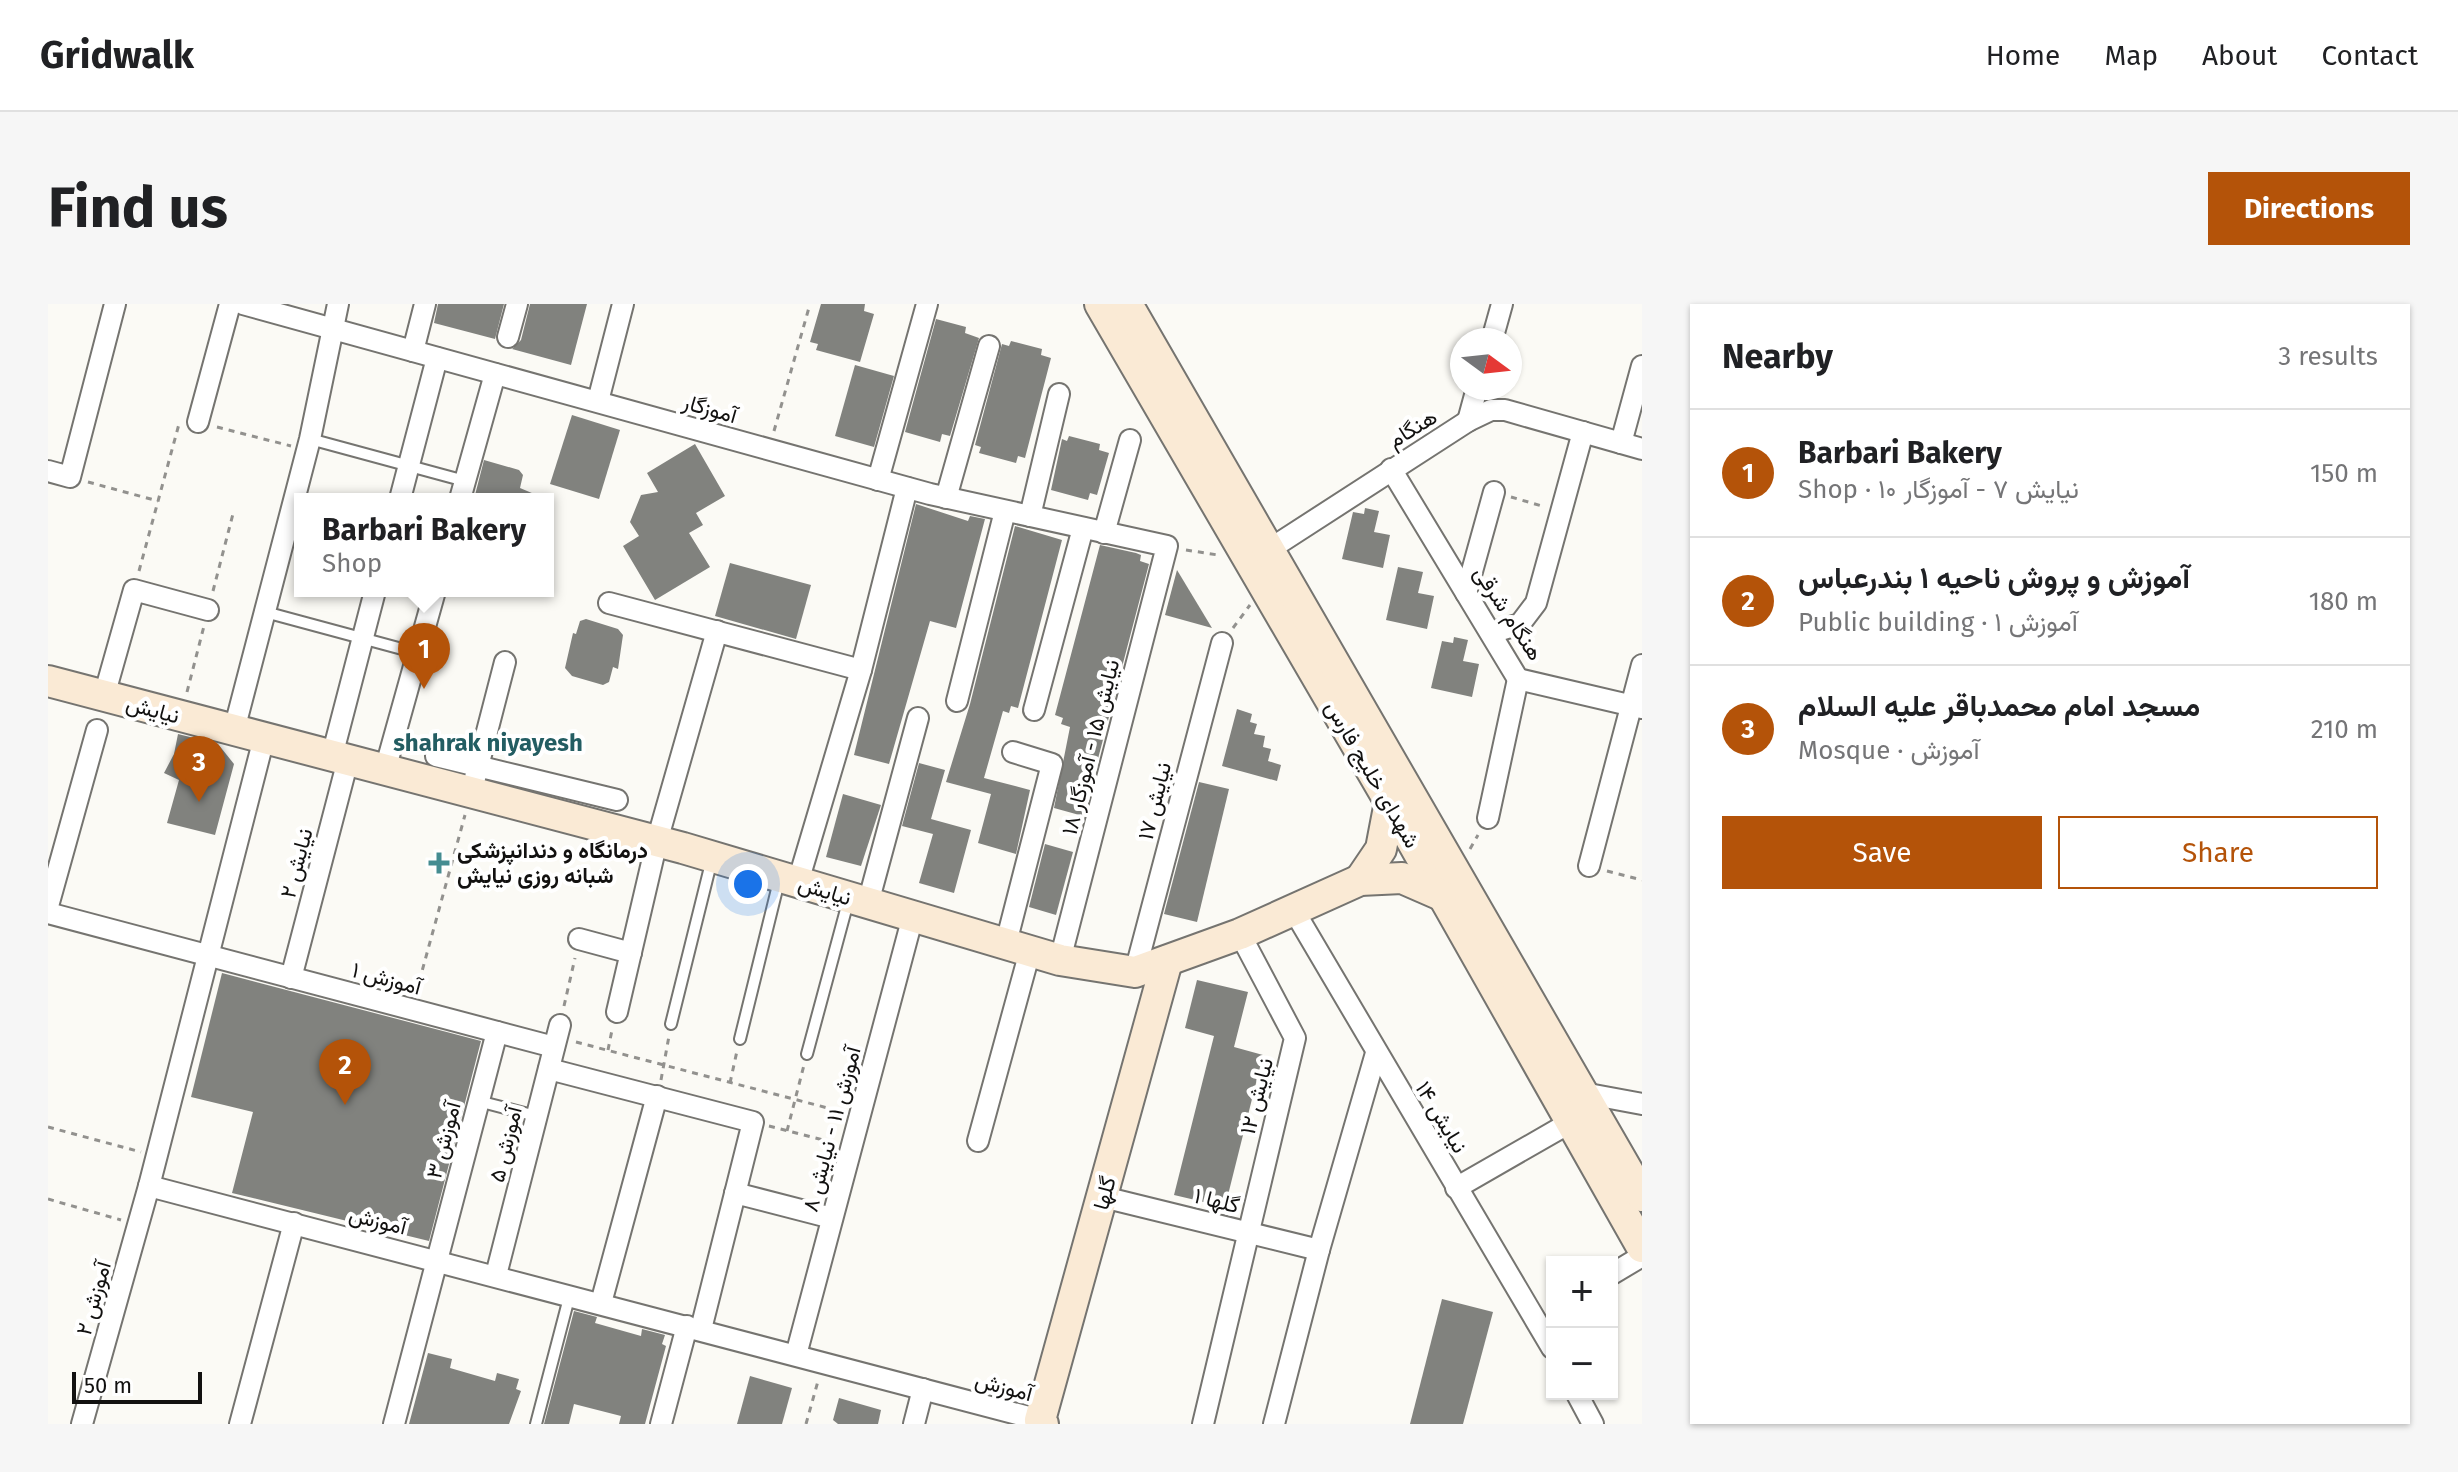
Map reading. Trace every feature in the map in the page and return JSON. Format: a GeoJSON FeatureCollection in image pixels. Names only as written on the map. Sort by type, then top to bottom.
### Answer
{"type":"FeatureCollection","features":[{"type":"Feature","properties":{"kind":"street"},"geometry":{"type":"LineString","coordinates":[[48,471],[70,477],[115,304]]}},
{"type":"Feature","properties":{"kind":"street"},"geometry":{"type":"LineString","coordinates":[[198,422],[242,304]]}},
{"type":"Feature","properties":{"kind":"street","name":"آموزگار"},"geometry":{"type":"LineString","coordinates":[[242,304],[907,488],[1167,546]]}},
{"type":"Feature","properties":{"kind":"street"},"geometry":{"type":"LineString","coordinates":[[296,493],[338,304]]}},
{"type":"Feature","properties":{"kind":"street"},"geometry":{"type":"LineString","coordinates":[[413,351],[425,304]]}},
{"type":"Feature","properties":{"kind":"street"},"geometry":{"type":"LineString","coordinates":[[508,337],[517,304]]}},
{"type":"Feature","properties":{"kind":"street"},"geometry":{"type":"LineString","coordinates":[[598,401],[623,304]]}},
{"type":"Feature","properties":{"kind":"street"},"geometry":{"type":"LineString","coordinates":[[878,480],[927,304]]}},
{"type":"Feature","properties":{"kind":"street","name":"شهدای خلیج فارس"},"geometry":{"type":"LineString","coordinates":[[1100,304],[1129,323],[1262,565],[1449,884],[1583,1093],[1642,1196]]}},
{"type":"Feature","properties":{"kind":"street"},"geometry":{"type":"LineString","coordinates":[[1495,328],[1502,304]]}},
{"type":"Feature","properties":{"kind":"street"},"geometry":{"type":"LineString","coordinates":[[946,498],[989,346]]}},
{"type":"Feature","properties":{"kind":"street"},"geometry":{"type":"LineString","coordinates":[[401,493],[437,358]]}},
{"type":"Feature","properties":{"kind":"street"},"geometry":{"type":"LineString","coordinates":[[1621,443],[1642,366]]}},
{"type":"Feature","properties":{"kind":"street"},"geometry":{"type":"LineString","coordinates":[[463,490],[495,374]]}},
{"type":"Feature","properties":{"kind":"street"},"geometry":{"type":"LineString","coordinates":[[1030,516],[1059,394]]}},
{"type":"Feature","properties":{"kind":"street"},"geometry":{"type":"LineString","coordinates":[[1468,421],[1474,400]]}},
{"type":"Feature","properties":{"kind":"street","name":"هنگام"},"geometry":{"type":"LineString","coordinates":[[1262,565],[1391,469],[1491,410],[1505,410],[1642,449]]}},
{"type":"Feature","properties":{"kind":"street"},"geometry":{"type":"LineString","coordinates":[[1491,633],[1520,624],[1536,603],[1583,432]]}},
{"type":"Feature","properties":{"kind":"street"},"geometry":{"type":"LineString","coordinates":[[1104,533],[1130,440]]}},
{"type":"Feature","properties":{"kind":"street","name":"هنگام شرقی"},"geometry":{"type":"LineString","coordinates":[[1391,469],[1518,679],[1637,707]]}},
{"type":"Feature","properties":{"kind":"street"},"geometry":{"type":"LineString","coordinates":[[789,879],[861,670],[907,488]]}},
{"type":"Feature","properties":{"kind":"street"},"geometry":{"type":"LineString","coordinates":[[1466,593],[1494,492]]}},
{"type":"Feature","properties":{"kind":"street"},"geometry":{"type":"LineString","coordinates":[[234,730],[294,500]]}},
{"type":"Feature","properties":{"kind":"street"},"geometry":{"type":"LineString","coordinates":[[957,701],[1005,511]]}},
{"type":"Feature","properties":{"kind":"street"},"geometry":{"type":"LineString","coordinates":[[1034,710],[1083,528]]}},
{"type":"Feature","properties":{"kind":"street","name":"نیایش ۱۵ - آموزگار ۱۸"},"geometry":{"type":"LineString","coordinates":[[1060,960],[1167,546]]}},
{"type":"Feature","properties":{"kind":"street","name":"شهدای خلیج فارس"},"geometry":{"type":"LineString","coordinates":[[1262,565],[1390,802],[1449,884],[1571,1122],[1642,1247]]}},
{"type":"Feature","properties":{"kind":"street"},"geometry":{"type":"LineString","coordinates":[[104,696],[134,590],[208,610]]}},
{"type":"Feature","properties":{"kind":"street","name":"نیایش ۲"},"geometry":{"type":"LineString","coordinates":[[291,978],[373,597]]}},
{"type":"Feature","properties":{"kind":"street"},"geometry":{"type":"LineString","coordinates":[[385,770],[433,597]]}},
{"type":"Feature","properties":{"kind":"street"},"geometry":{"type":"LineString","coordinates":[[609,603],[861,670]]}},
{"type":"Feature","properties":{"kind":"street"},"geometry":{"type":"LineString","coordinates":[[617,1012],[657,841],[717,631]]}},
{"type":"Feature","properties":{"kind":"street","name":"نیایش ۱۷"},"geometry":{"type":"LineString","coordinates":[[1135,972],[1222,643]]}},
{"type":"Feature","properties":{"kind":"street"},"geometry":{"type":"LineString","coordinates":[[474,780],[505,662]]}},
{"type":"Feature","properties":{"kind":"street"},"geometry":{"type":"LineString","coordinates":[[1589,866],[1637,707],[1642,665]]}},
{"type":"Feature","properties":{"kind":"street"},"geometry":{"type":"LineString","coordinates":[[1488,818],[1518,679]]}},
{"type":"Feature","properties":{"kind":"street","name":"نیایش"},"geometry":{"type":"LineString","coordinates":[[48,681],[385,770],[474,780],[657,841],[1060,960],[1135,972],[1240,934],[1360,880],[1402,878],[1449,884]]}},
{"type":"Feature","properties":{"kind":"street"},"geometry":{"type":"LineString","coordinates":[[858,900],[918,718]]}},
{"type":"Feature","properties":{"kind":"street"},"geometry":{"type":"LineString","coordinates":[[48,906],[97,730]]}},
{"type":"Feature","properties":{"kind":"street"},"geometry":{"type":"LineString","coordinates":[[149,1186],[264,738]]}},
{"type":"Feature","properties":{"kind":"street"},"geometry":{"type":"LineString","coordinates":[[978,1141],[1052,764],[1013,752]]}},
{"type":"Feature","properties":{"kind":"street"},"geometry":{"type":"LineString","coordinates":[[436,756],[474,780],[617,800]]}},
{"type":"Feature","properties":{"kind":"street"},"geometry":{"type":"LineString","coordinates":[[1360,880],[1381,849],[1390,802]]}},
{"type":"Feature","properties":{"kind":"street","name":"نیایش ۱۴"},"geometry":{"type":"LineString","coordinates":[[1293,909],[1456,1188],[1545,1316]]}},
{"type":"Feature","properties":{"kind":"street","name":"آموزش ۱"},"geometry":{"type":"LineString","coordinates":[[48,913],[497,1032],[557,1036]]}},
{"type":"Feature","properties":{"kind":"street","name":"آموزش ۱۱ - نیایش ۸"},"geometry":{"type":"LineString","coordinates":[[796,1355],[913,916]]}},
{"type":"Feature","properties":{"kind":"street","name":"نیایش ۱۲"},"geometry":{"type":"LineString","coordinates":[[1203,1424],[1246,1232],[1295,1038],[1240,934]]}},
{"type":"Feature","properties":{"kind":"street"},"geometry":{"type":"LineString","coordinates":[[579,939],[631,953]]}},
{"type":"Feature","properties":{"kind":"street","name":"گلها"},"geometry":{"type":"LineString","coordinates":[[1032,1421],[1103,1197],[1167,961]]}},
{"type":"Feature","properties":{"kind":"street","name":"آموزش ۳"},"geometry":{"type":"LineString","coordinates":[[394,1424],[497,1032]]}},
{"type":"Feature","properties":{"kind":"street","name":"آموزش ۵"},"geometry":{"type":"LineString","coordinates":[[496,1275],[557,1036]]}},
{"type":"Feature","properties":{"kind":"street"},"geometry":{"type":"LineString","coordinates":[[1274,1424],[1319,1250],[1376,1053]]}},
{"type":"Feature","properties":{"kind":"street"},"geometry":{"type":"LineString","coordinates":[[549,1069],[753,1122],[735,1193],[661,1424]]}},
{"type":"Feature","properties":{"kind":"street"},"geometry":{"type":"LineString","coordinates":[[1583,1093],[1642,1104]]}},
{"type":"Feature","properties":{"kind":"street"},"geometry":{"type":"LineString","coordinates":[[601,1303],[657,1096]]}},
{"type":"Feature","properties":{"kind":"street"},"geometry":{"type":"LineString","coordinates":[[1456,1188],[1571,1122]]}},
{"type":"Feature","properties":{"kind":"street","name":"آموزش"},"geometry":{"type":"LineString","coordinates":[[149,1186],[694,1327],[1032,1421]]}},
{"type":"Feature","properties":{"kind":"street","name":"آموزش ۲"},"geometry":{"type":"LineString","coordinates":[[82,1424],[149,1186]]}},
{"type":"Feature","properties":{"kind":"street"},"geometry":{"type":"LineString","coordinates":[[735,1193],[832,1218]]}},
{"type":"Feature","properties":{"kind":"street","name":"گلها ۱"},"geometry":{"type":"LineString","coordinates":[[1103,1197],[1319,1250]]}},
{"type":"Feature","properties":{"kind":"street"},"geometry":{"type":"LineString","coordinates":[[240,1424],[294,1223]]}},
{"type":"Feature","properties":{"kind":"street"},"geometry":{"type":"LineString","coordinates":[[1618,1270],[1642,1256]]}},
{"type":"Feature","properties":{"kind":"street"},"geometry":{"type":"LineString","coordinates":[[914,1424],[923,1389]]}},
{"type":"Feature","properties":{"kind":"street"},"geometry":{"type":"LineString","coordinates":[[1580,1400],[1593,1424]]}},
{"type":"Feature","properties":{"kind":"lane"},"geometry":{"type":"LineString","coordinates":[[309,445],[408,466],[463,490]]}},
{"type":"Feature","properties":{"kind":"lane"},"geometry":{"type":"LineString","coordinates":[[265,612],[417,653]]}},
{"type":"Feature","properties":{"kind":"lane"},"geometry":{"type":"LineString","coordinates":[[671,1024],[712,857]]}},
{"type":"Feature","properties":{"kind":"lane"},"geometry":{"type":"LineString","coordinates":[[740,1039],[789,879]]}},
{"type":"Feature","properties":{"kind":"lane"},"geometry":{"type":"LineString","coordinates":[[807,1054],[858,900]]}},
{"type":"Feature","properties":{"kind":"lane"},"geometry":{"type":"LineString","coordinates":[[478,1101],[536,1116]]}},
{"type":"Feature","properties":{"kind":"lane"},"geometry":{"type":"LineString","coordinates":[[536,1424],[570,1294]]}},
{"type":"Feature","properties":{"kind":"path"},"geometry":{"type":"LineString","coordinates":[[769,449],[810,304]]}},
{"type":"Feature","properties":{"kind":"path"},"geometry":{"type":"LineString","coordinates":[[134,590],[181,418],[309,445]]}},
{"type":"Feature","properties":{"kind":"path"},"geometry":{"type":"LineString","coordinates":[[70,477],[158,501]]}},
{"type":"Feature","properties":{"kind":"path"},"geometry":{"type":"LineString","coordinates":[[1494,492],[1561,511]]}},
{"type":"Feature","properties":{"kind":"path"},"geometry":{"type":"LineString","coordinates":[[1167,546],[1262,565],[1222,643]]}},
{"type":"Feature","properties":{"kind":"path"},"geometry":{"type":"LineString","coordinates":[[412,1010],[474,780]]}},
{"type":"Feature","properties":{"kind":"path"},"geometry":{"type":"LineString","coordinates":[[1449,884],[1488,818]]}},
{"type":"Feature","properties":{"kind":"path"},"geometry":{"type":"LineString","coordinates":[[1589,866],[1642,880]]}},
{"type":"Feature","properties":{"kind":"path"},"geometry":{"type":"LineString","coordinates":[[579,939],[557,1036],[858,1116]]}},
{"type":"Feature","properties":{"kind":"path"},"geometry":{"type":"LineString","coordinates":[[657,1096],[671,1024]]}},
{"type":"Feature","properties":{"kind":"path"},"geometry":{"type":"LineString","coordinates":[[730,1083],[740,1039]]}},
{"type":"Feature","properties":{"kind":"path"},"geometry":{"type":"LineString","coordinates":[[787,1131],[807,1054]]}},
{"type":"Feature","properties":{"kind":"path"},"geometry":{"type":"LineString","coordinates":[[753,1122],[850,1147]]}},
{"type":"Feature","properties":{"kind":"path"},"geometry":{"type":"LineString","coordinates":[[48,1127],[157,1156]]}},
{"type":"Feature","properties":{"kind":"path"},"geometry":{"type":"LineString","coordinates":[[48,1199],[138,1225]]}},
{"type":"Feature","properties":{"kind":"path"},"geometry":{"type":"LineString","coordinates":[[806,1424],[823,1362]]}},
{"type":"Feature","properties":{"kind":"building"},"geometry":{"type":"Polygon","coordinates":[[[438,304],[504,304],[495,339],[434,323],[438,304]]]}},
{"type":"Feature","properties":{"kind":"building"},"geometry":{"type":"Polygon","coordinates":[[[530,304],[587,304],[571,365],[512,349],[521,340],[530,304]]]}},
{"type":"Feature","properties":{"kind":"building"},"geometry":{"type":"Polygon","coordinates":[[[821,304],[865,304],[864,311],[874,314],[860,362],[816,350],[818,344],[810,342],[821,304]]]}},
{"type":"Feature","properties":{"kind":"building"},"geometry":{"type":"Polygon","coordinates":[[[936,319],[966,327],[965,333],[979,338],[950,436],[942,434],[940,442],[905,432],[936,319]]]}},
{"type":"Feature","properties":{"kind":"building"},"geometry":{"type":"Polygon","coordinates":[[[1011,341],[1042,349],[1041,355],[1051,358],[1025,458],[1018,456],[1016,463],[979,453],[981,447],[975,445],[1002,344],[1009,346],[1011,341]]]}},
{"type":"Feature","properties":{"kind":"building"},"geometry":{"type":"Polygon","coordinates":[[[855,365],[894,376],[874,447],[835,436],[855,365]]]}},
{"type":"Feature","properties":{"kind":"building"},"geometry":{"type":"Polygon","coordinates":[[[572,415],[620,430],[599,499],[550,484],[572,415]]]}},
{"type":"Feature","properties":{"kind":"building"},"geometry":{"type":"Polygon","coordinates":[[[1069,436],[1100,444],[1099,450],[1109,453],[1097,495],[1090,493],[1088,500],[1051,490],[1062,439],[1067,441],[1069,436]]]}},
{"type":"Feature","properties":{"kind":"building"},"geometry":{"type":"Polygon","coordinates":[[[695,444],[725,496],[696,513],[703,525],[689,533],[710,567],[655,600],[623,546],[639,536],[630,522],[641,495],[658,492],[647,473],[695,444]]]}},
{"type":"Feature","properties":{"kind":"building"},"geometry":{"type":"Polygon","coordinates":[[[484,460],[519,470],[523,475],[520,488],[532,493],[476,493],[484,460]]]}},
{"type":"Feature","properties":{"kind":"building"},"geometry":{"type":"Polygon","coordinates":[[[916,504],[968,521],[970,516],[985,519],[956,628],[930,621],[889,764],[854,755],[916,504]]]}},
{"type":"Feature","properties":{"kind":"building"},"geometry":{"type":"Polygon","coordinates":[[[1365,508],[1379,511],[1374,532],[1390,535],[1383,568],[1342,559],[1353,512],[1364,514],[1365,508]]]}},
{"type":"Feature","properties":{"kind":"building"},"geometry":{"type":"Polygon","coordinates":[[[1015,526],[1062,540],[1018,708],[1011,706],[1009,713],[1003,711],[984,778],[1030,790],[1016,854],[978,843],[991,794],[946,782],[970,704],[1015,526]]]}},
{"type":"Feature","properties":{"kind":"building"},"geometry":{"type":"Polygon","coordinates":[[[1100,545],[1136,553],[1141,555],[1140,561],[1149,564],[1083,816],[1054,808],[1070,727],[1061,724],[1063,718],[1055,715],[1100,545]]]}},
{"type":"Feature","properties":{"kind":"building"},"geometry":{"type":"Polygon","coordinates":[[[730,563],[811,585],[796,639],[715,616],[730,563]]]}},
{"type":"Feature","properties":{"kind":"building"},"geometry":{"type":"Polygon","coordinates":[[[1398,567],[1423,572],[1418,593],[1434,596],[1427,629],[1386,620],[1398,567]]]}},
{"type":"Feature","properties":{"kind":"building"},"geometry":{"type":"Polygon","coordinates":[[[1177,570],[1212,628],[1165,615],[1177,570]]]}},
{"type":"Feature","properties":{"kind":"building"},"geometry":{"type":"Polygon","coordinates":[[[586,619],[618,629],[623,635],[618,669],[613,667],[609,682],[603,685],[572,676],[565,668],[573,633],[576,634],[580,621],[586,619]]]}},
{"type":"Feature","properties":{"kind":"building"},"geometry":{"type":"Polygon","coordinates":[[[1454,637],[1468,640],[1463,661],[1479,664],[1472,697],[1431,688],[1442,641],[1453,643],[1454,637]]]}},
{"type":"Feature","properties":{"kind":"building"},"geometry":{"type":"Polygon","coordinates":[[[1237,709],[1252,714],[1250,722],[1257,724],[1254,734],[1265,736],[1263,747],[1271,749],[1268,761],[1281,765],[1277,781],[1222,766],[1237,709]]]}},
{"type":"Feature","properties":{"kind":"building"},"geometry":{"type":"Polygon","coordinates":[[[178,734],[218,744],[234,764],[215,835],[167,823],[179,780],[164,773],[174,754],[178,734]]]}},
{"type":"Feature","properties":{"kind":"building"},"geometry":{"type":"Polygon","coordinates":[[[919,763],[945,770],[931,819],[971,830],[954,893],[919,883],[933,834],[902,826],[919,763]]]}},
{"type":"Feature","properties":{"kind":"building"},"geometry":{"type":"Polygon","coordinates":[[[1199,782],[1229,789],[1197,922],[1164,914],[1199,782]]]}},
{"type":"Feature","properties":{"kind":"building"},"geometry":{"type":"Polygon","coordinates":[[[843,794],[881,805],[861,866],[826,857],[843,794]]]}},
{"type":"Feature","properties":{"kind":"building"},"geometry":{"type":"Polygon","coordinates":[[[1045,844],[1073,852],[1056,915],[1029,907],[1045,844]]]}},
{"type":"Feature","properties":{"kind":"building"},"geometry":{"type":"Polygon","coordinates":[[[222,973],[481,1041],[429,1241],[232,1193],[253,1112],[191,1097],[222,973]]]}},
{"type":"Feature","properties":{"kind":"building"},"geometry":{"type":"Polygon","coordinates":[[[1197,980],[1248,992],[1234,1047],[1263,1055],[1225,1207],[1174,1195],[1214,1036],[1185,1028],[1197,980]]]}},
{"type":"Feature","properties":{"kind":"building"},"geometry":{"type":"Polygon","coordinates":[[[1442,1299],[1493,1312],[1463,1424],[1410,1424],[1442,1299]]]}},
{"type":"Feature","properties":{"kind":"building"},"geometry":{"type":"Polygon","coordinates":[[[574,1311],[597,1317],[595,1323],[641,1336],[642,1329],[665,1335],[662,1344],[666,1346],[645,1424],[619,1424],[621,1416],[574,1404],[569,1424],[544,1424],[574,1311]]]}},
{"type":"Feature","properties":{"kind":"building"},"geometry":{"type":"Polygon","coordinates":[[[428,1353],[452,1359],[450,1368],[495,1381],[497,1373],[519,1379],[516,1389],[521,1391],[509,1424],[409,1424],[428,1353]]]}},
{"type":"Feature","properties":{"kind":"building"},"geometry":{"type":"Polygon","coordinates":[[[750,1376],[792,1388],[782,1424],[737,1424],[750,1376]]]}},
{"type":"Feature","properties":{"kind":"building"},"geometry":{"type":"Polygon","coordinates":[[[839,1398],[881,1410],[878,1424],[838,1424],[833,1420],[839,1398]]]}},
{"type":"Feature","properties":{"kind":"place","name":"Barbari Bakery"},"geometry":{"type":"Point","coordinates":[424,689]}},
{"type":"Feature","properties":{"kind":"place","name":"مسجد امام محمدباقر علیه السلام"},"geometry":{"type":"Point","coordinates":[199,802]}},
{"type":"Feature","properties":{"kind":"place","name":"درمانگاه و دندانپزشکی شبانه روزی نیایش"},"geometry":{"type":"Point","coordinates":[439,863]}},
{"type":"Feature","properties":{"kind":"place","name":"آموزش و پروش ناحیه ۱ بندرعباس"},"geometry":{"type":"Point","coordinates":[345,1105]}},
{"type":"Feature","properties":{"kind":"district","name":"shahrak niyayesh"},"geometry":{"type":"Point","coordinates":[488,743]}}]}
